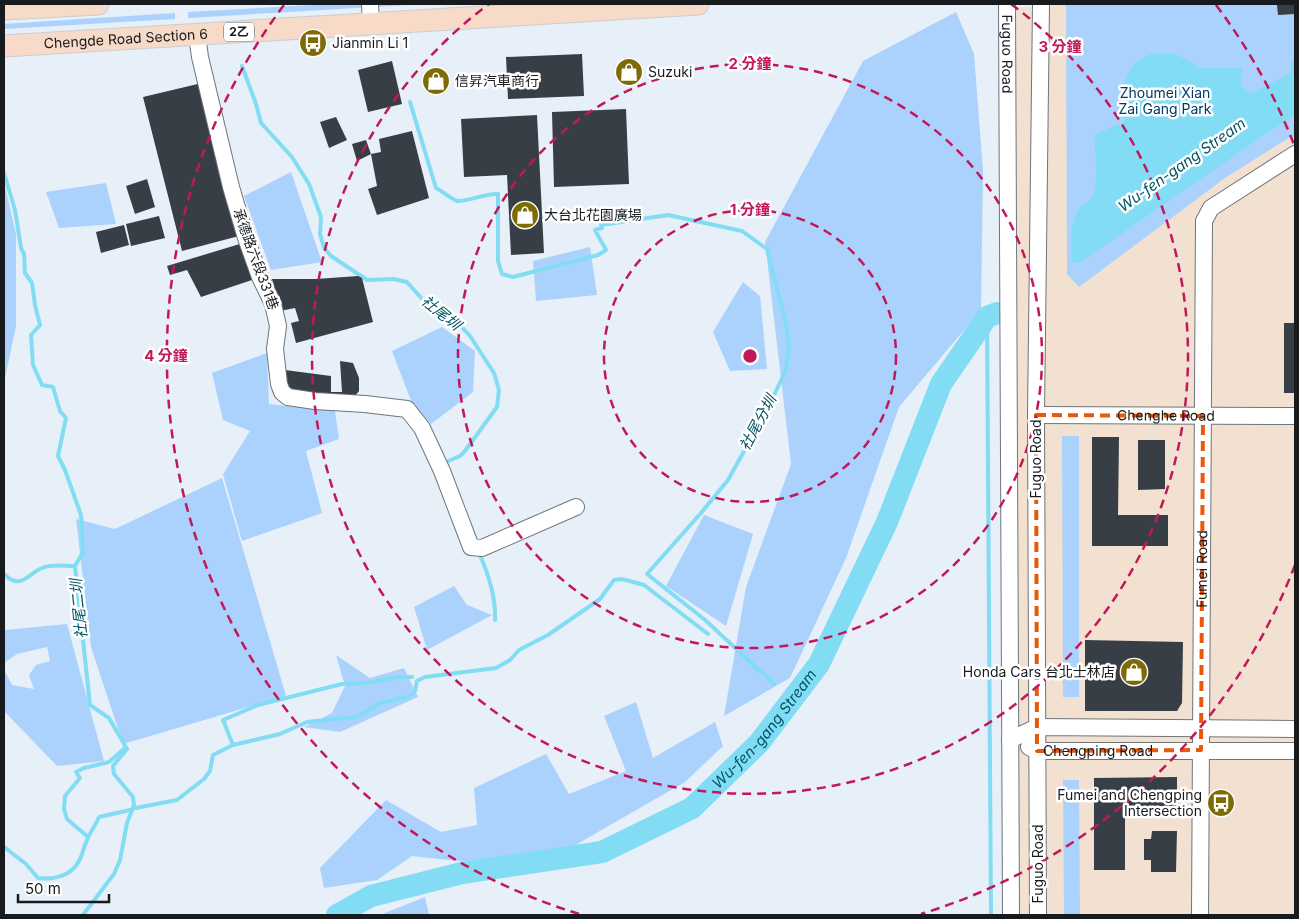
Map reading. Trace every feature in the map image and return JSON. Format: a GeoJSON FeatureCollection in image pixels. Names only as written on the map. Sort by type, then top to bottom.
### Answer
{"type":"FeatureCollection","features":[{"type":"Feature","properties":{"kind":"main road"},"geometry":{"type":"LineString","coordinates":[[4,9],[98,4]]}},
{"type":"Feature","properties":{"kind":"main road","name":"Chengde Road Section 6"},"geometry":{"type":"LineString","coordinates":[[4,46],[197,35],[370,14],[698,4]]}},
{"type":"Feature","properties":{"kind":"street","name":"Fuguo Road"},"geometry":{"type":"LineString","coordinates":[[1007,4],[1011,915]]}},
{"type":"Feature","properties":{"kind":"street","name":"Fuguo Road"},"geometry":{"type":"LineString","coordinates":[[1038,915],[1036,414],[1041,4]]}},
{"type":"Feature","properties":{"kind":"street","name":"承德路六段331巷"},"geometry":{"type":"LineString","coordinates":[[197,35],[200,57],[246,238],[260,277],[274,304],[278,326],[275,349],[279,384],[282,392],[288,397],[315,401],[406,409],[422,428],[442,471],[471,546],[482,548],[576,507]]}},
{"type":"Feature","properties":{"kind":"street","name":"Fumei Road"},"geometry":{"type":"LineString","coordinates":[[1200,915],[1204,222],[1212,208],[1295,154]]}},
{"type":"Feature","properties":{"kind":"street","name":"Chenghe Road"},"geometry":{"type":"LineString","coordinates":[[1036,414],[1295,416]]}},
{"type":"Feature","properties":{"kind":"street","name":"Chengping Road"},"geometry":{"type":"LineString","coordinates":[[1010,740],[1037,726],[1295,729]]}},
{"type":"Feature","properties":{"kind":"street","name":"Chengping Road"},"geometry":{"type":"LineString","coordinates":[[1010,740],[1037,751],[1295,751]]}},
{"type":"Feature","properties":{"kind":"highlighted area"},"geometry":{"type":"Polygon","coordinates":[[[1036,415],[1203,416],[1201,750],[1037,751],[1036,415]]]}},
{"type":"Feature","properties":{"kind":"shaded area"},"geometry":{"type":"Polygon","coordinates":[[[1081,4],[1295,4],[1295,915],[1009,915],[1004,8],[1081,4]]]}},
{"type":"Feature","properties":{"kind":"green space"},"geometry":{"type":"Polygon","coordinates":[[[330,4],[425,4],[188,18],[188,12],[330,4]]]}},
{"type":"Feature","properties":{"kind":"green space","name":"Zhoumei Xian Zai Gang Park"},"geometry":{"type":"Polygon","coordinates":[[[1295,4],[1295,136],[1287,139],[1225,178],[1079,287],[1067,274],[1066,5],[1295,4]]]}},
{"type":"Feature","properties":{"kind":"green space"},"geometry":{"type":"Polygon","coordinates":[[[956,12],[974,54],[983,171],[981,310],[899,407],[846,558],[790,678],[724,716],[746,587],[791,464],[765,242],[863,61],[956,12]]]}},
{"type":"Feature","properties":{"kind":"green space"},"geometry":{"type":"Polygon","coordinates":[[[175,13],[175,19],[4,29],[4,24],[175,13]]]}},
{"type":"Feature","properties":{"kind":"green space"},"geometry":{"type":"Polygon","coordinates":[[[291,172],[322,262],[271,270],[244,196],[291,172]]]}},
{"type":"Feature","properties":{"kind":"green space"},"geometry":{"type":"Polygon","coordinates":[[[4,182],[16,234],[16,326],[4,383],[4,182]]]}},
{"type":"Feature","properties":{"kind":"green space"},"geometry":{"type":"Polygon","coordinates":[[[106,183],[116,224],[59,228],[46,192],[106,183]]]}},
{"type":"Feature","properties":{"kind":"green space"},"geometry":{"type":"Polygon","coordinates":[[[590,247],[597,295],[536,301],[533,261],[590,247]]]}},
{"type":"Feature","properties":{"kind":"green space"},"geometry":{"type":"Polygon","coordinates":[[[743,282],[760,296],[767,369],[730,371],[713,332],[743,282]]]}},
{"type":"Feature","properties":{"kind":"green space"},"geometry":{"type":"Polygon","coordinates":[[[442,327],[475,351],[473,392],[431,424],[412,403],[392,351],[442,327]]]}},
{"type":"Feature","properties":{"kind":"green space"},"geometry":{"type":"Polygon","coordinates":[[[267,353],[269,404],[335,411],[339,439],[306,451],[322,513],[242,541],[223,474],[250,431],[223,420],[212,373],[267,353]]]}},
{"type":"Feature","properties":{"kind":"green space"},"geometry":{"type":"Polygon","coordinates":[[[1062,436],[1079,436],[1079,697],[1063,697],[1062,436]]]}},
{"type":"Feature","properties":{"kind":"green space"},"geometry":{"type":"Polygon","coordinates":[[[222,478],[286,696],[123,744],[91,647],[76,519],[115,529],[222,478]]]}},
{"type":"Feature","properties":{"kind":"green space"},"geometry":{"type":"Polygon","coordinates":[[[704,515],[753,534],[726,626],[666,586],[704,515]]]}},
{"type":"Feature","properties":{"kind":"green space"},"geometry":{"type":"Polygon","coordinates":[[[454,586],[467,605],[492,615],[427,650],[414,607],[454,586]]]}},
{"type":"Feature","properties":{"kind":"green space"},"geometry":{"type":"Polygon","coordinates":[[[67,624],[104,761],[57,766],[4,711],[4,670],[12,685],[34,689],[29,675],[36,665],[50,661],[47,647],[17,654],[4,663],[4,630],[67,624]]]}},
{"type":"Feature","properties":{"kind":"green space"},"geometry":{"type":"Polygon","coordinates":[[[336,655],[370,678],[404,668],[418,697],[340,732],[304,727],[332,713],[345,686],[336,655]]]}},
{"type":"Feature","properties":{"kind":"green space"},"geometry":{"type":"Polygon","coordinates":[[[636,702],[653,758],[715,722],[723,746],[685,782],[572,847],[486,864],[412,856],[377,880],[324,888],[320,868],[386,800],[441,832],[477,825],[474,788],[546,754],[569,794],[626,771],[604,716],[636,702]]]}},
{"type":"Feature","properties":{"kind":"green space"},"geometry":{"type":"Polygon","coordinates":[[[1063,780],[1079,780],[1080,915],[1064,915],[1063,780]]]}},
{"type":"Feature","properties":{"kind":"green space"},"geometry":{"type":"Polygon","coordinates":[[[425,897],[429,915],[380,915],[425,897]]]}},
{"type":"Feature","properties":{"kind":"water"},"geometry":{"type":"Polygon","coordinates":[[[1151,54],[1176,54],[1201,68],[1242,68],[1241,86],[1251,93],[1290,74],[1292,60],[1295,59],[1295,114],[1079,263],[1072,262],[1071,241],[1074,219],[1080,208],[1091,198],[1095,187],[1094,135],[1124,122],[1124,92],[1127,77],[1135,63],[1151,54]]]}},
{"type":"Feature","properties":{"kind":"building"},"geometry":{"type":"Polygon","coordinates":[[[1295,4],[1295,14],[1278,15],[1277,5],[1295,4]]]}},
{"type":"Feature","properties":{"kind":"building"},"geometry":{"type":"Polygon","coordinates":[[[582,54],[584,96],[508,99],[506,57],[582,54]]]}},
{"type":"Feature","properties":{"kind":"building"},"geometry":{"type":"Polygon","coordinates":[[[392,61],[402,104],[368,112],[358,70],[392,61]]]}},
{"type":"Feature","properties":{"kind":"building"},"geometry":{"type":"Polygon","coordinates":[[[202,83],[239,236],[182,251],[143,97],[202,83]]]}},
{"type":"Feature","properties":{"kind":"building","name":"大台北花園廣場"},"geometry":{"type":"Polygon","coordinates":[[[626,109],[629,184],[554,187],[552,112],[626,109]]]}},
{"type":"Feature","properties":{"kind":"building","name":"大台北花園廣場"},"geometry":{"type":"Polygon","coordinates":[[[537,115],[544,253],[511,255],[507,175],[464,177],[461,119],[537,115]]]}},
{"type":"Feature","properties":{"kind":"building"},"geometry":{"type":"Polygon","coordinates":[[[336,117],[347,140],[329,148],[320,122],[336,117]]]}},
{"type":"Feature","properties":{"kind":"building"},"geometry":{"type":"Polygon","coordinates":[[[412,131],[429,198],[377,215],[368,189],[377,186],[371,154],[381,152],[379,139],[412,131]]]}},
{"type":"Feature","properties":{"kind":"building"},"geometry":{"type":"Polygon","coordinates":[[[366,140],[371,154],[357,161],[352,144],[366,140]]]}},
{"type":"Feature","properties":{"kind":"building"},"geometry":{"type":"Polygon","coordinates":[[[147,179],[155,207],[135,214],[126,186],[147,179]]]}},
{"type":"Feature","properties":{"kind":"building"},"geometry":{"type":"Polygon","coordinates":[[[159,216],[165,238],[131,246],[126,224],[159,216]]]}},
{"type":"Feature","properties":{"kind":"building"},"geometry":{"type":"Polygon","coordinates":[[[124,225],[129,245],[101,253],[96,232],[124,225]]]}},
{"type":"Feature","properties":{"kind":"building"},"geometry":{"type":"Polygon","coordinates":[[[243,243],[255,279],[201,297],[187,270],[170,275],[167,266],[243,243]]]}},
{"type":"Feature","properties":{"kind":"building"},"geometry":{"type":"Polygon","coordinates":[[[358,276],[362,278],[373,322],[296,343],[291,323],[299,321],[295,308],[280,311],[272,279],[316,279],[358,276]]]}},
{"type":"Feature","properties":{"kind":"building"},"geometry":{"type":"Polygon","coordinates":[[[1284,323],[1295,323],[1295,393],[1284,393],[1284,323]]]}},
{"type":"Feature","properties":{"kind":"building"},"geometry":{"type":"Polygon","coordinates":[[[340,361],[353,363],[359,378],[359,391],[355,396],[329,396],[289,390],[286,386],[285,370],[331,376],[331,392],[342,392],[340,361]]]}},
{"type":"Feature","properties":{"kind":"building"},"geometry":{"type":"Polygon","coordinates":[[[1092,437],[1119,437],[1118,515],[1168,515],[1168,546],[1092,546],[1092,437]]]}},
{"type":"Feature","properties":{"kind":"building"},"geometry":{"type":"Polygon","coordinates":[[[1138,440],[1165,440],[1165,489],[1138,490],[1138,440]]]}},
{"type":"Feature","properties":{"kind":"building","name":"Honda Cars 台北士林店"},"geometry":{"type":"Polygon","coordinates":[[[1085,640],[1183,642],[1182,703],[1177,711],[1085,711],[1085,640]]]}},
{"type":"Feature","properties":{"kind":"building"},"geometry":{"type":"Polygon","coordinates":[[[1177,777],[1177,806],[1125,806],[1125,870],[1094,870],[1094,778],[1177,777]]]}},
{"type":"Feature","properties":{"kind":"building"},"geometry":{"type":"Polygon","coordinates":[[[1152,831],[1177,831],[1176,872],[1151,872],[1151,860],[1144,860],[1144,839],[1151,839],[1152,831]]]}},
{"type":"Feature","properties":{"kind":"waterway","name":"社尾圳"},"geometry":{"type":"LineString","coordinates":[[242,66],[261,123],[292,157],[309,184],[321,217],[320,234],[324,248],[331,256],[367,280],[394,279],[407,282],[431,309],[457,322],[470,336],[494,373],[499,390],[497,407],[465,451],[460,456],[444,463],[445,465]]}},
{"type":"Feature","properties":{"kind":"waterway","name":"社尾分圳"},"geometry":{"type":"LineString","coordinates":[[410,102],[436,188],[457,201],[498,194],[498,261],[502,274],[513,277],[598,255],[606,250],[595,230],[602,228],[601,225],[668,215],[742,231],[767,249],[784,315],[789,344],[786,370],[767,410],[728,480],[647,574],[704,619],[774,684]]}},
{"type":"Feature","properties":{"kind":"waterway","name":"社尾二圳"},"geometry":{"type":"LineString","coordinates":[[4,173],[15,210],[21,248],[24,254],[25,273],[32,283],[40,325],[31,335],[33,365],[42,385],[53,387],[60,411],[66,418],[58,456],[81,515],[83,552],[75,566],[90,705],[109,718],[127,749],[113,766],[114,774],[133,797],[134,805],[127,823],[120,860],[114,874],[83,915]]}},
{"type":"Feature","properties":{"kind":"waterway","name":"Wu-fen-gang Stream"},"geometry":{"type":"LineString","coordinates":[[337,915],[371,896],[462,873],[602,852],[692,808],[759,743],[819,664],[887,522],[941,384],[987,317],[997,313]]}},
{"type":"Feature","properties":{"kind":"waterway"},"geometry":{"type":"LineString","coordinates":[[987,317],[991,915]]}},
{"type":"Feature","properties":{"kind":"waterway","name":"社尾圳"},"geometry":{"type":"LineString","coordinates":[[479,553],[491,585],[495,620]]}},
{"type":"Feature","properties":{"kind":"waterway"},"geometry":{"type":"LineString","coordinates":[[4,574],[10,579],[20,581],[46,567],[75,566]]}},
{"type":"Feature","properties":{"kind":"waterway"},"geometry":{"type":"LineString","coordinates":[[136,808],[177,800],[204,779],[210,771],[213,755],[233,745],[280,734],[307,722],[356,717],[381,703],[407,697],[415,691],[417,681],[425,677],[496,668],[510,660],[519,650],[548,635],[600,599],[614,580],[622,579],[644,585],[708,634]]}},
{"type":"Feature","properties":{"kind":"waterway"},"geometry":{"type":"LineString","coordinates":[[233,745],[223,720],[258,705],[342,684],[412,677]]}},
{"type":"Feature","properties":{"kind":"waterway"},"geometry":{"type":"LineString","coordinates":[[88,837],[67,819],[64,809],[65,796],[80,778],[76,772],[84,768],[109,762],[126,747]]}},
{"type":"Feature","properties":{"kind":"waterway"},"geometry":{"type":"LineString","coordinates":[[4,847],[26,864],[38,878],[61,876],[76,866],[99,817],[130,810]]}},
{"type":"Feature","properties":{"kind":"place","name":"Jianmin Li 1"},"geometry":{"type":"Point","coordinates":[313,43]}},
{"type":"Feature","properties":{"kind":"place","name":"Suzuki"},"geometry":{"type":"Point","coordinates":[629,72]}},
{"type":"Feature","properties":{"kind":"place","name":"信昇汽車商行"},"geometry":{"type":"Point","coordinates":[436,81]}},
{"type":"Feature","properties":{"kind":"place","name":"大台北花園廣場"},"geometry":{"type":"Point","coordinates":[525,215]}},
{"type":"Feature","properties":{"kind":"place","name":"Honda Cars 台北士林店"},"geometry":{"type":"Point","coordinates":[1134,672]}},
{"type":"Feature","properties":{"kind":"place","name":"Fumei and Chengping Intersection"},"geometry":{"type":"Point","coordinates":[1221,803]}}]}
